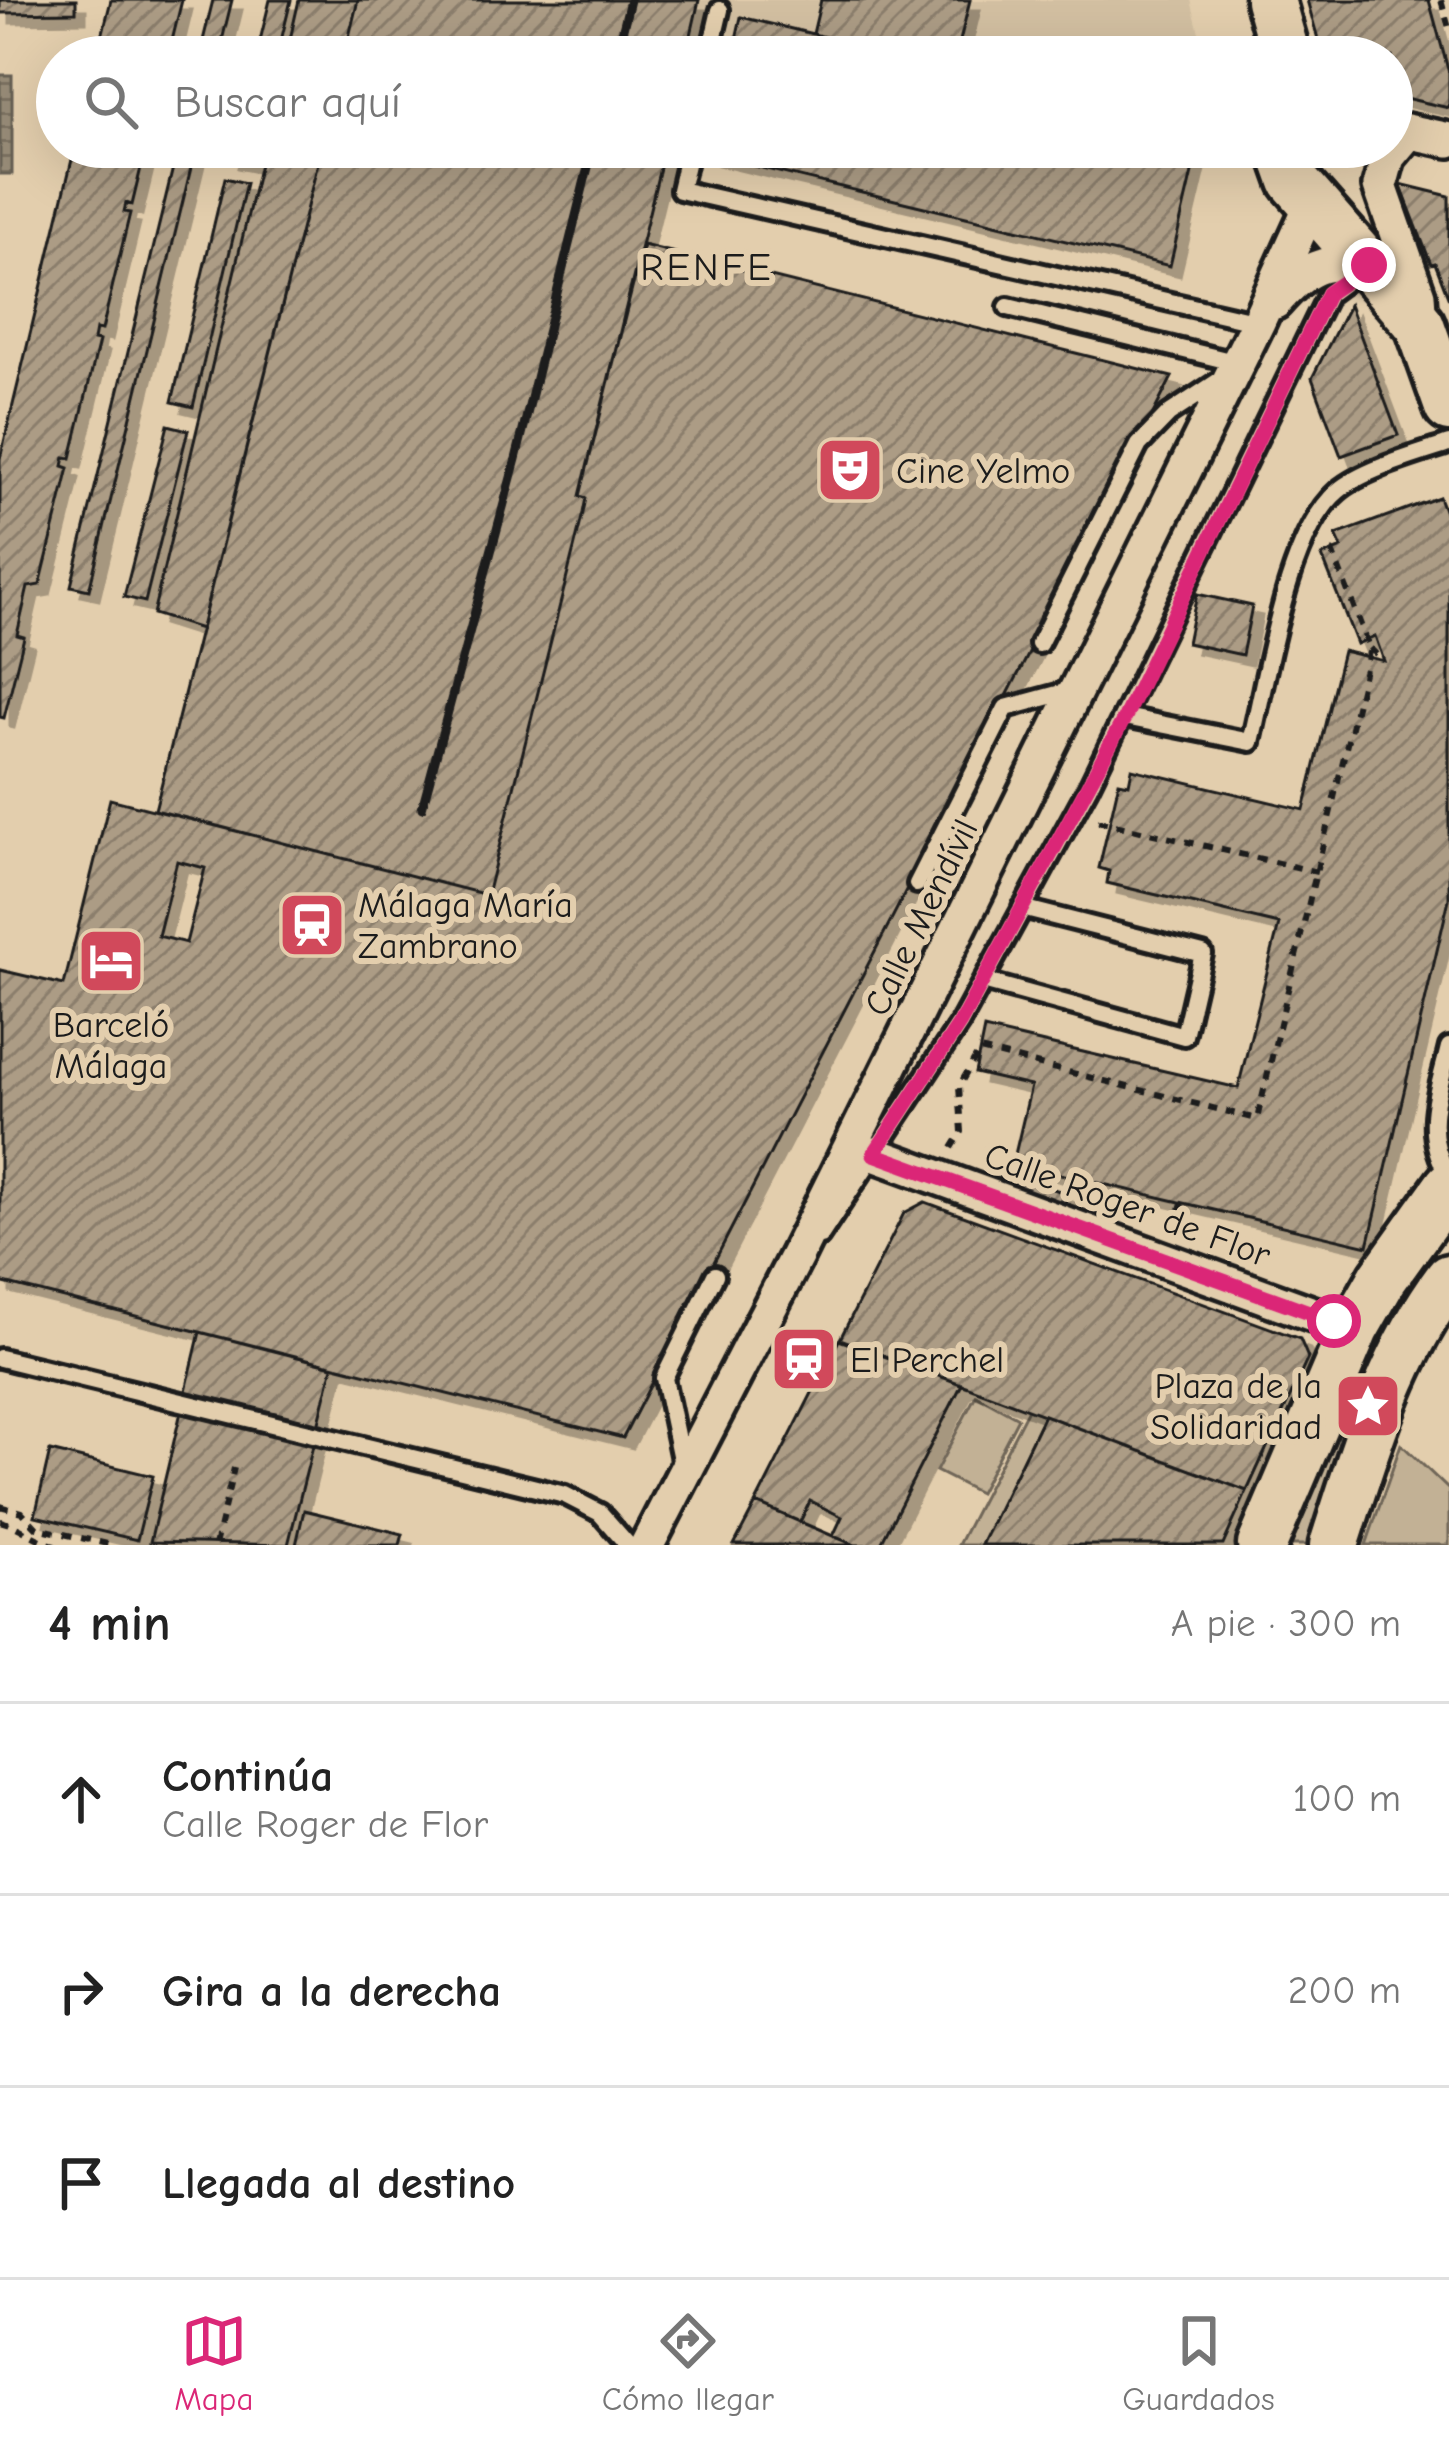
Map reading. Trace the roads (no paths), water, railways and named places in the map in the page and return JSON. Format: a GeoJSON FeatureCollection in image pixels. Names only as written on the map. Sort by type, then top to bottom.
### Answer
{"type":"FeatureCollection","features":[{"type":"Feature","properties":{"kind":"main road"},"geometry":{"type":"LineString","coordinates":[[1243,0],[1252,36]]}},
{"type":"Feature","properties":{"kind":"main road"},"geometry":{"type":"LineString","coordinates":[[1270,0],[1280,36]]}},
{"type":"Feature","properties":{"kind":"main road"},"geometry":{"type":"LineString","coordinates":[[1289,168],[1294,181],[1420,325],[1449,407]]}},
{"type":"Feature","properties":{"kind":"main road"},"geometry":{"type":"LineString","coordinates":[[1313,168],[1313,202]]}},
{"type":"Feature","properties":{"kind":"main road"},"geometry":{"type":"LineString","coordinates":[[1262,1545],[1354,1329],[1383,1278],[1449,1186]]}},
{"type":"Feature","properties":{"kind":"main road"},"geometry":{"type":"LineString","coordinates":[[1334,1545],[1375,1417],[1410,1340],[1449,1279]]}},
{"type":"Feature","properties":{"kind":"street"},"geometry":{"type":"LineString","coordinates":[[1413,132],[1449,140]]}},
{"type":"Feature","properties":{"kind":"street"},"geometry":{"type":"LineString","coordinates":[[1385,168],[1380,186],[1418,295],[1420,325]]}},
{"type":"Feature","properties":{"kind":"street","name":"Calle Mendívil"},"geometry":{"type":"LineString","coordinates":[[647,1545],[796,1255],[1236,367],[1313,202]]}},
{"type":"Feature","properties":{"kind":"street","name":"Calle Mendívil"},"geometry":{"type":"LineString","coordinates":[[1258,322],[1310,268],[1341,262],[1369,265]]}},
{"type":"Feature","properties":{"kind":"street","name":"Calle Roger de Flor"},"geometry":{"type":"LineString","coordinates":[[874,1154],[1354,1329]]}},
{"type":"Feature","properties":{"kind":"lane"},"geometry":{"type":"LineString","coordinates":[[714,36],[720,10]]}},
{"type":"Feature","properties":{"kind":"lane"},"geometry":{"type":"LineString","coordinates":[[685,168],[680,190],[1258,322]]}},
{"type":"Feature","properties":{"kind":"lane"},"geometry":{"type":"LineString","coordinates":[[796,1255],[826,1232],[983,981],[1125,717],[1328,293],[1369,265]]}},
{"type":"Feature","properties":{"kind":"lane"},"geometry":{"type":"LineString","coordinates":[[1008,307],[1236,367]]}},
{"type":"Feature","properties":{"kind":"lane"},"geometry":{"type":"LineString","coordinates":[[1040,644],[1149,430],[1236,367]]}},
{"type":"Feature","properties":{"kind":"lane"},"geometry":{"type":"LineString","coordinates":[[1125,717],[1251,742],[1294,564],[1312,525],[1338,491],[1354,481],[1449,444]]}},
{"type":"Feature","properties":{"kind":"lane"},"geometry":{"type":"LineString","coordinates":[[917,884],[1006,709],[1077,688]]}},
{"type":"Feature","properties":{"kind":"lane"},"geometry":{"type":"LineString","coordinates":[[983,981],[1184,1036],[1203,954],[1022,908]]}},
{"type":"Feature","properties":{"kind":"lane"},"geometry":{"type":"LineString","coordinates":[[1449,1046],[1432,1124],[1435,1154],[1449,1176]]}},
{"type":"Feature","properties":{"kind":"lane"},"geometry":{"type":"LineString","coordinates":[[685,1476],[664,1378],[715,1274]]}},
{"type":"Feature","properties":{"kind":"lane"},"geometry":{"type":"LineString","coordinates":[[2,1361],[565,1496],[600,1513],[628,1545]]}},
{"type":"Feature","properties":{"kind":"railway"},"geometry":{"type":"LineString","coordinates":[[621,36],[630,0]]}},
{"type":"Feature","properties":{"kind":"railway"},"geometry":{"type":"LineString","coordinates":[[422,808],[588,168]]}},
{"type":"Feature","properties":{"kind":"place","name":"Cine Yelmo"},"geometry":{"type":"Point","coordinates":[850,470]}},
{"type":"Feature","properties":{"kind":"place","name":"Málaga María Zambrano"},"geometry":{"type":"Point","coordinates":[312,925]}},
{"type":"Feature","properties":{"kind":"place","name":"Barceló Málaga"},"geometry":{"type":"Point","coordinates":[111,961]}},
{"type":"Feature","properties":{"kind":"place","name":"El Perchel"},"geometry":{"type":"Point","coordinates":[804,1359]}},
{"type":"Feature","properties":{"kind":"place","name":"Plaza de la Solidaridad"},"geometry":{"type":"Point","coordinates":[1368,1406]}},
{"type":"Feature","properties":{"kind":"district","name":"RENFE"},"geometry":{"type":"Point","coordinates":[707,266]}}]}
